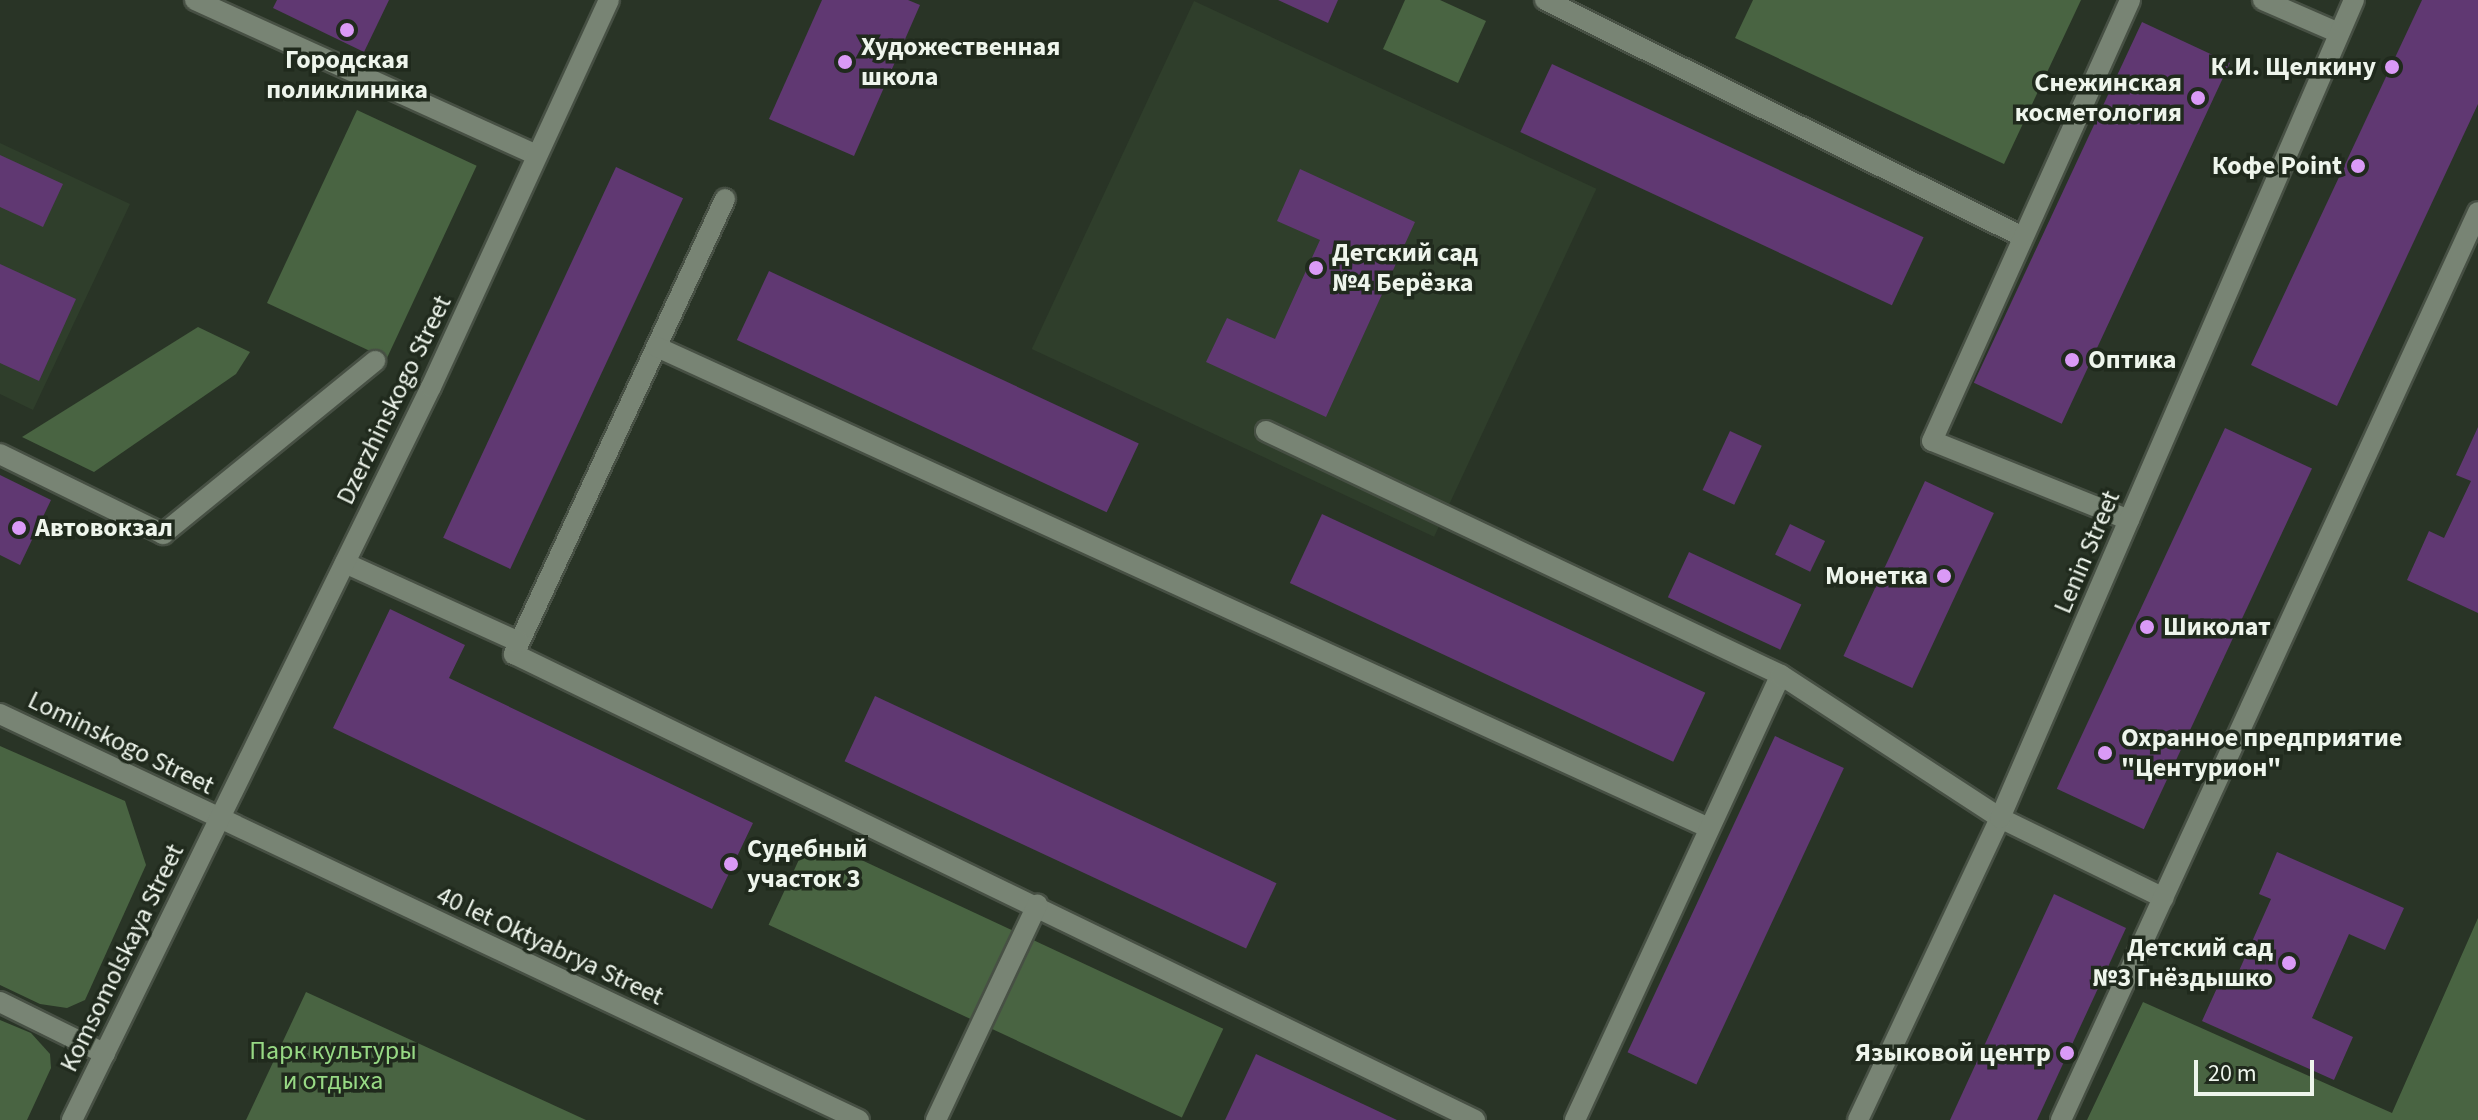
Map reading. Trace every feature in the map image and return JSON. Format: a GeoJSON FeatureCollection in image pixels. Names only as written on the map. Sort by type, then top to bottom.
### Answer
{"type":"FeatureCollection","features":[{"type":"Feature","properties":{"kind":"street"},"geometry":{"type":"LineString","coordinates":[[195,0],[537,155]]}},
{"type":"Feature","properties":{"kind":"street","name":"Dzerzhinskogo Street"},"geometry":{"type":"LineString","coordinates":[[220,819],[345,563],[609,0]]}},
{"type":"Feature","properties":{"kind":"street"},"geometry":{"type":"LineString","coordinates":[[1545,0],[2021,236]]}},
{"type":"Feature","properties":{"kind":"street"},"geometry":{"type":"LineString","coordinates":[[2129,520],[1932,441],[2021,236],[2130,0]]}},
{"type":"Feature","properties":{"kind":"street"},"geometry":{"type":"LineString","coordinates":[[2263,0],[2339,33]]}},
{"type":"Feature","properties":{"kind":"street","name":"Lenin Street"},"geometry":{"type":"LineString","coordinates":[[1858,1120],[2000,818],[2354,0]]}},
{"type":"Feature","properties":{"kind":"street"},"geometry":{"type":"LineString","coordinates":[[725,199],[514,654],[1475,1120]]}},
{"type":"Feature","properties":{"kind":"street"},"geometry":{"type":"LineString","coordinates":[[2061,1120],[2478,212]]}},
{"type":"Feature","properties":{"kind":"street"},"geometry":{"type":"LineString","coordinates":[[657,347],[1707,827]]}},
{"type":"Feature","properties":{"kind":"street"},"geometry":{"type":"LineString","coordinates":[[0,454],[163,534],[375,361]]}},
{"type":"Feature","properties":{"kind":"street"},"geometry":{"type":"LineString","coordinates":[[1266,431],[1781,675],[2000,818],[2164,898]]}},
{"type":"Feature","properties":{"kind":"street"},"geometry":{"type":"LineString","coordinates":[[345,563],[519,642]]}},
{"type":"Feature","properties":{"kind":"street"},"geometry":{"type":"LineString","coordinates":[[1575,1120],[1707,827],[1781,675]]}},
{"type":"Feature","properties":{"kind":"street","name":"Lominskogo Street"},"geometry":{"type":"LineString","coordinates":[[0,714],[220,819]]}},
{"type":"Feature","properties":{"kind":"street","name":"Komsomolskaya Street"},"geometry":{"type":"LineString","coordinates":[[72,1120],[220,819]]}},
{"type":"Feature","properties":{"kind":"street","name":"40 let Oktyabrya Street"},"geometry":{"type":"LineString","coordinates":[[220,819],[859,1120]]}},
{"type":"Feature","properties":{"kind":"street"},"geometry":{"type":"LineString","coordinates":[[936,1120],[1037,905]]}},
{"type":"Feature","properties":{"kind":"street"},"geometry":{"type":"LineString","coordinates":[[0,1002],[105,1054]]}},
{"type":"Feature","properties":{"kind":"shaded area","name":"Детский сад №4 Берёзка"},"geometry":{"type":"Polygon","coordinates":[[[1194,1],[1596,189],[1434,537],[1032,349],[1194,1]]]}},
{"type":"Feature","properties":{"kind":"shaded area"},"geometry":{"type":"Polygon","coordinates":[[[0,143],[130,204],[33,410],[0,394],[0,143]]]}},
{"type":"Feature","properties":{"kind":"green space"},"geometry":{"type":"Polygon","coordinates":[[[1405,0],[1440,0],[1486,21],[1458,83],[1383,49],[1405,0]]]}},
{"type":"Feature","properties":{"kind":"green space"},"geometry":{"type":"Polygon","coordinates":[[[1753,0],[2081,0],[2004,164],[1735,38],[1753,0]]]}},
{"type":"Feature","properties":{"kind":"green space"},"geometry":{"type":"Polygon","coordinates":[[[357,110],[477,166],[387,359],[267,303],[357,110]]]}},
{"type":"Feature","properties":{"kind":"green space"},"geometry":{"type":"Polygon","coordinates":[[[198,327],[250,352],[236,374],[94,472],[22,437],[198,327]]]}},
{"type":"Feature","properties":{"kind":"green space"},"geometry":{"type":"Polygon","coordinates":[[[0,746],[125,801],[146,865],[85,1000],[67,1008],[40,1004],[0,985],[0,746]]]}},
{"type":"Feature","properties":{"kind":"green space"},"geometry":{"type":"Polygon","coordinates":[[[810,836],[1223,1029],[1182,1118],[769,925],[810,836]]]}},
{"type":"Feature","properties":{"kind":"green space"},"geometry":{"type":"Polygon","coordinates":[[[2478,918],[2478,1120],[2087,1120],[2143,1002],[2392,1113],[2478,918]]]}},
{"type":"Feature","properties":{"kind":"green space","name":"Парк культуры и отдыха"},"geometry":{"type":"Polygon","coordinates":[[[306,992],[586,1120],[246,1120],[306,992]]]}},
{"type":"Feature","properties":{"kind":"green space"},"geometry":{"type":"Polygon","coordinates":[[[0,1020],[31,1033],[50,1054],[51,1068],[27,1120],[0,1120],[0,1020]]]}},
{"type":"Feature","properties":{"kind":"building","name":"Городская поликлиника"},"geometry":{"type":"Polygon","coordinates":[[[277,0],[389,0],[364,52],[273,8],[277,0]]]}},
{"type":"Feature","properties":{"kind":"building","name":"Художественная школа"},"geometry":{"type":"Polygon","coordinates":[[[822,0],[908,0],[920,5],[854,156],[769,119],[822,0]]]}},
{"type":"Feature","properties":{"kind":"building"},"geometry":{"type":"Polygon","coordinates":[[[1278,0],[1338,0],[1328,23],[1278,0]]]}},
{"type":"Feature","properties":{"kind":"building"},"geometry":{"type":"Polygon","coordinates":[[[2422,0],[2478,0],[2478,104],[2337,406],[2251,365],[2422,0]]]}},
{"type":"Feature","properties":{"kind":"building"},"geometry":{"type":"Polygon","coordinates":[[[2142,22],[2230,63],[2062,424],[1974,383],[2142,22]]]}},
{"type":"Feature","properties":{"kind":"building"},"geometry":{"type":"Polygon","coordinates":[[[1552,64],[1924,237],[1892,305],[1520,132],[1552,64]]]}},
{"type":"Feature","properties":{"kind":"building"},"geometry":{"type":"Polygon","coordinates":[[[0,155],[63,184],[43,227],[0,207],[0,155]]]}},
{"type":"Feature","properties":{"kind":"building"},"geometry":{"type":"Polygon","coordinates":[[[616,167],[683,198],[510,569],[443,538],[616,167]]]}},
{"type":"Feature","properties":{"kind":"building"},"geometry":{"type":"Polygon","coordinates":[[[1300,169],[1415,222],[1326,417],[1206,362],[1227,318],[1275,339],[1320,240],[1277,221],[1300,169]]]}},
{"type":"Feature","properties":{"kind":"building"},"geometry":{"type":"Polygon","coordinates":[[[0,264],[76,299],[39,381],[0,363],[0,264]]]}},
{"type":"Feature","properties":{"kind":"building"},"geometry":{"type":"Polygon","coordinates":[[[769,271],[1139,443],[1107,512],[737,340],[769,271]]]}},
{"type":"Feature","properties":{"kind":"building"},"geometry":{"type":"Polygon","coordinates":[[[2478,427],[2478,613],[2407,580],[2429,531],[2444,538],[2471,481],[2456,475],[2478,427]]]}},
{"type":"Feature","properties":{"kind":"building"},"geometry":{"type":"Polygon","coordinates":[[[2225,428],[2312,469],[2144,829],[2057,789],[2225,428]]]}},
{"type":"Feature","properties":{"kind":"building"},"geometry":{"type":"Polygon","coordinates":[[[1730,431],[1762,446],[1734,505],[1703,490],[1730,431]]]}},
{"type":"Feature","properties":{"kind":"building","name":"Автовокзал"},"geometry":{"type":"Polygon","coordinates":[[[0,475],[51,500],[20,565],[0,555],[0,475]]]}},
{"type":"Feature","properties":{"kind":"building"},"geometry":{"type":"Polygon","coordinates":[[[1925,481],[1994,513],[1912,688],[1843,656],[1925,481]]]}},
{"type":"Feature","properties":{"kind":"building"},"geometry":{"type":"Polygon","coordinates":[[[1322,514],[1705,693],[1673,762],[1290,583],[1322,514]]]}},
{"type":"Feature","properties":{"kind":"building"},"geometry":{"type":"Polygon","coordinates":[[[1790,524],[1825,541],[1810,572],[1775,555],[1790,524]]]}},
{"type":"Feature","properties":{"kind":"building"},"geometry":{"type":"Polygon","coordinates":[[[1689,552],[1801,604],[1780,650],[1668,597],[1689,552]]]}},
{"type":"Feature","properties":{"kind":"building"},"geometry":{"type":"Polygon","coordinates":[[[390,609],[465,645],[449,678],[753,823],[712,909],[333,728],[390,609]]]}},
{"type":"Feature","properties":{"kind":"building"},"geometry":{"type":"Polygon","coordinates":[[[875,696],[1276,883],[1246,948],[845,761],[875,696]]]}},
{"type":"Feature","properties":{"kind":"building"},"geometry":{"type":"Polygon","coordinates":[[[1775,736],[1844,768],[1696,1084],[1628,1052],[1775,736]]]}},
{"type":"Feature","properties":{"kind":"building","name":"Детский сад №3 Гнёздышко"},"geometry":{"type":"Polygon","coordinates":[[[2277,852],[2404,908],[2385,950],[2349,934],[2312,1018],[2353,1037],[2334,1080],[2202,1021],[2222,977],[2234,982],[2271,899],[2259,894],[2277,852]]]}},
{"type":"Feature","properties":{"kind":"building"},"geometry":{"type":"Polygon","coordinates":[[[2054,894],[2126,928],[2037,1120],[1950,1120],[2054,894]]]}},
{"type":"Feature","properties":{"kind":"building"},"geometry":{"type":"Polygon","coordinates":[[[1256,1054],[1397,1120],[1225,1120],[1256,1054]]]}},
{"type":"Feature","properties":{"kind":"place","name":"Городская поликлиника"},"geometry":{"type":"Point","coordinates":[347,30]}},
{"type":"Feature","properties":{"kind":"place","name":"Художественная школа"},"geometry":{"type":"Point","coordinates":[845,62]}},
{"type":"Feature","properties":{"kind":"place","name":"К.И. Щелкину"},"geometry":{"type":"Point","coordinates":[2392,67]}},
{"type":"Feature","properties":{"kind":"place","name":"Снежинская косметология"},"geometry":{"type":"Point","coordinates":[2198,98]}},
{"type":"Feature","properties":{"kind":"place","name":"Кофе Point"},"geometry":{"type":"Point","coordinates":[2358,166]}},
{"type":"Feature","properties":{"kind":"place","name":"Детский сад №4 Берёзка"},"geometry":{"type":"Point","coordinates":[1316,268]}},
{"type":"Feature","properties":{"kind":"place","name":"Оптика"},"geometry":{"type":"Point","coordinates":[2072,360]}},
{"type":"Feature","properties":{"kind":"place","name":"Автовокзал"},"geometry":{"type":"Point","coordinates":[19,528]}},
{"type":"Feature","properties":{"kind":"place","name":"Монетка"},"geometry":{"type":"Point","coordinates":[1944,576]}},
{"type":"Feature","properties":{"kind":"place","name":"Шиколат"},"geometry":{"type":"Point","coordinates":[2147,627]}},
{"type":"Feature","properties":{"kind":"place","name":"Охранное предприятие \"Центурион\""},"geometry":{"type":"Point","coordinates":[2105,753]}},
{"type":"Feature","properties":{"kind":"place","name":"Судебный участок 3"},"geometry":{"type":"Point","coordinates":[731,864]}},
{"type":"Feature","properties":{"kind":"place","name":"Детский сад №3 Гнёздышко"},"geometry":{"type":"Point","coordinates":[2289,963]}},
{"type":"Feature","properties":{"kind":"place","name":"Языковой центр"},"geometry":{"type":"Point","coordinates":[2067,1053]}}]}
